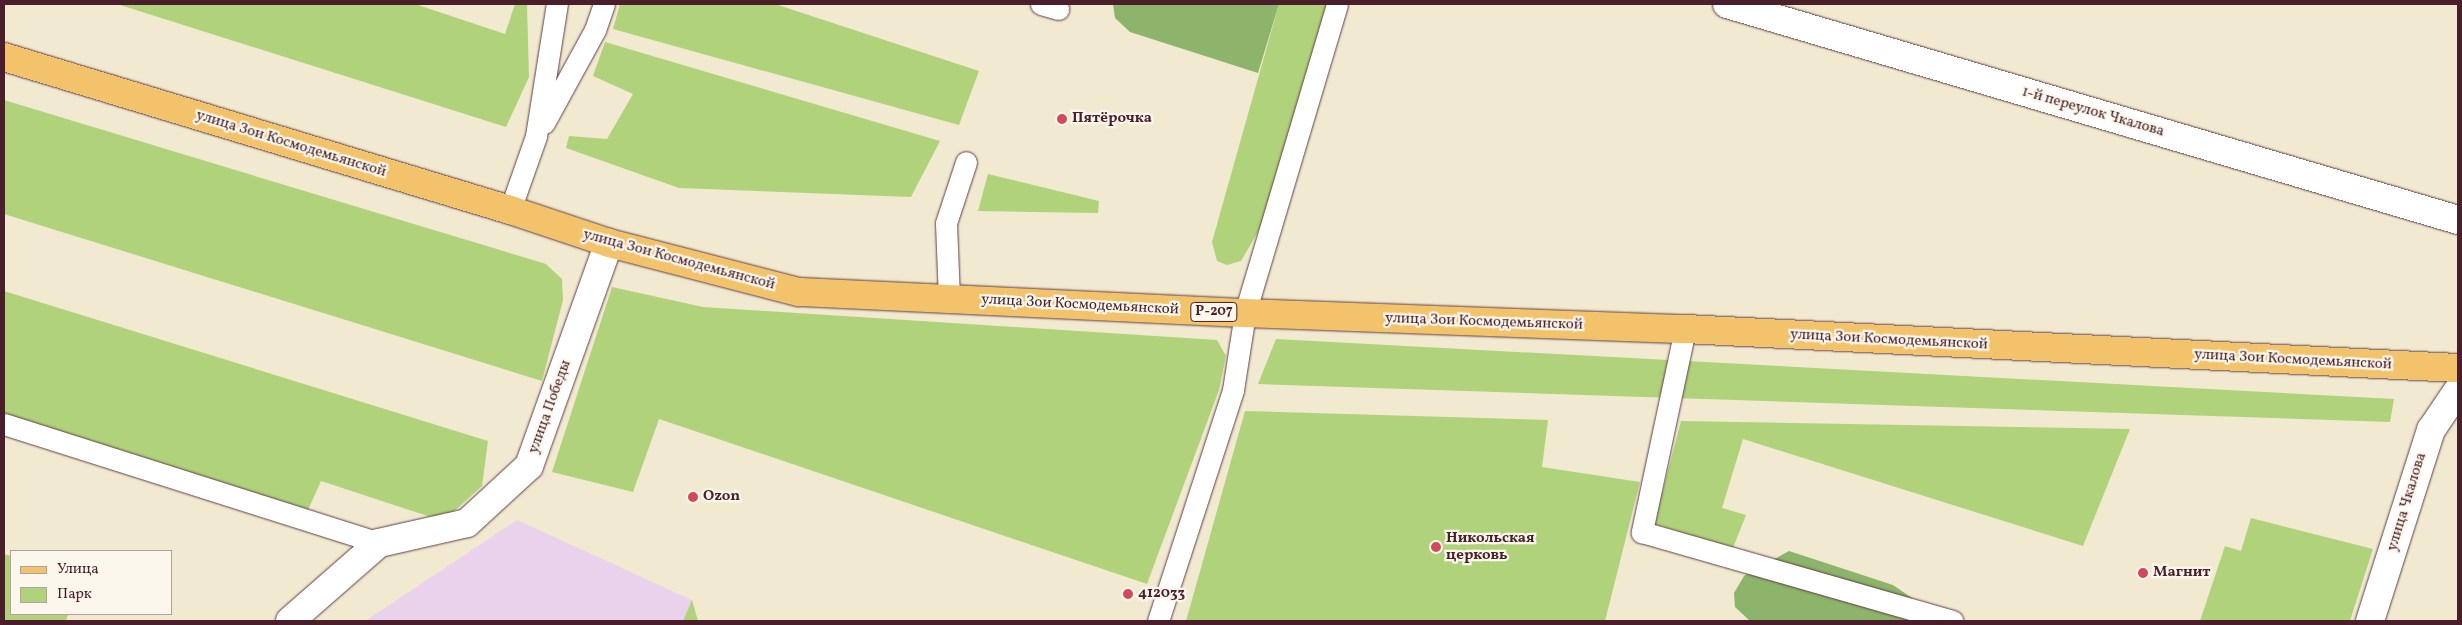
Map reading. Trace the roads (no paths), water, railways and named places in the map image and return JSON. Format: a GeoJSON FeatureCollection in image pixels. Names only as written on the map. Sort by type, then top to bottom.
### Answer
{"type":"FeatureCollection","features":[{"type":"Feature","properties":{"kind":"main road","name":"улица Зои Космодемьянской"},"geometry":{"type":"LineString","coordinates":[[4,57],[510,210],[609,243],[799,292],[1245,313],[1685,329],[2458,368]]}},
{"type":"Feature","properties":{"kind":"street","name":"1-й переулок Чкалова"},"geometry":{"type":"LineString","coordinates":[[1727,4],[2458,220]]}},
{"type":"Feature","properties":{"kind":"street","name":"улица Победы"},"geometry":{"type":"LineString","coordinates":[[290,621],[379,543],[467,523],[529,466],[609,243]]}},
{"type":"Feature","properties":{"kind":"street","name":"улица Чкалова"},"geometry":{"type":"LineString","coordinates":[[2370,621],[2430,430],[2458,390]]}},
{"type":"Feature","properties":{"kind":"lane"},"geometry":{"type":"LineString","coordinates":[[536,136],[557,4]]}},
{"type":"Feature","properties":{"kind":"lane"},"geometry":{"type":"LineString","coordinates":[[510,210],[536,136],[595,30],[604,4]]}},
{"type":"Feature","properties":{"kind":"lane"},"geometry":{"type":"LineString","coordinates":[[1158,621],[1233,390],[1245,313],[1337,4]]}},
{"type":"Feature","properties":{"kind":"lane"},"geometry":{"type":"LineString","coordinates":[[949,298],[946,223],[966,162]]}},
{"type":"Feature","properties":{"kind":"lane"},"geometry":{"type":"LineString","coordinates":[[1685,329],[1642,532],[1953,621]]}},
{"type":"Feature","properties":{"kind":"lane"},"geometry":{"type":"LineString","coordinates":[[4,424],[379,543]]}},
{"type":"Feature","properties":{"kind":"place","name":"Пятёрочка"},"geometry":{"type":"Point","coordinates":[1062,119]}},
{"type":"Feature","properties":{"kind":"place","name":"Ozon"},"geometry":{"type":"Point","coordinates":[693,497]}},
{"type":"Feature","properties":{"kind":"place","name":"Никольская церковь"},"geometry":{"type":"Point","coordinates":[1436,547]}},
{"type":"Feature","properties":{"kind":"place","name":"Магнит"},"geometry":{"type":"Point","coordinates":[2143,573]}},
{"type":"Feature","properties":{"kind":"place","name":"412033"},"geometry":{"type":"Point","coordinates":[1128,594]}}]}
